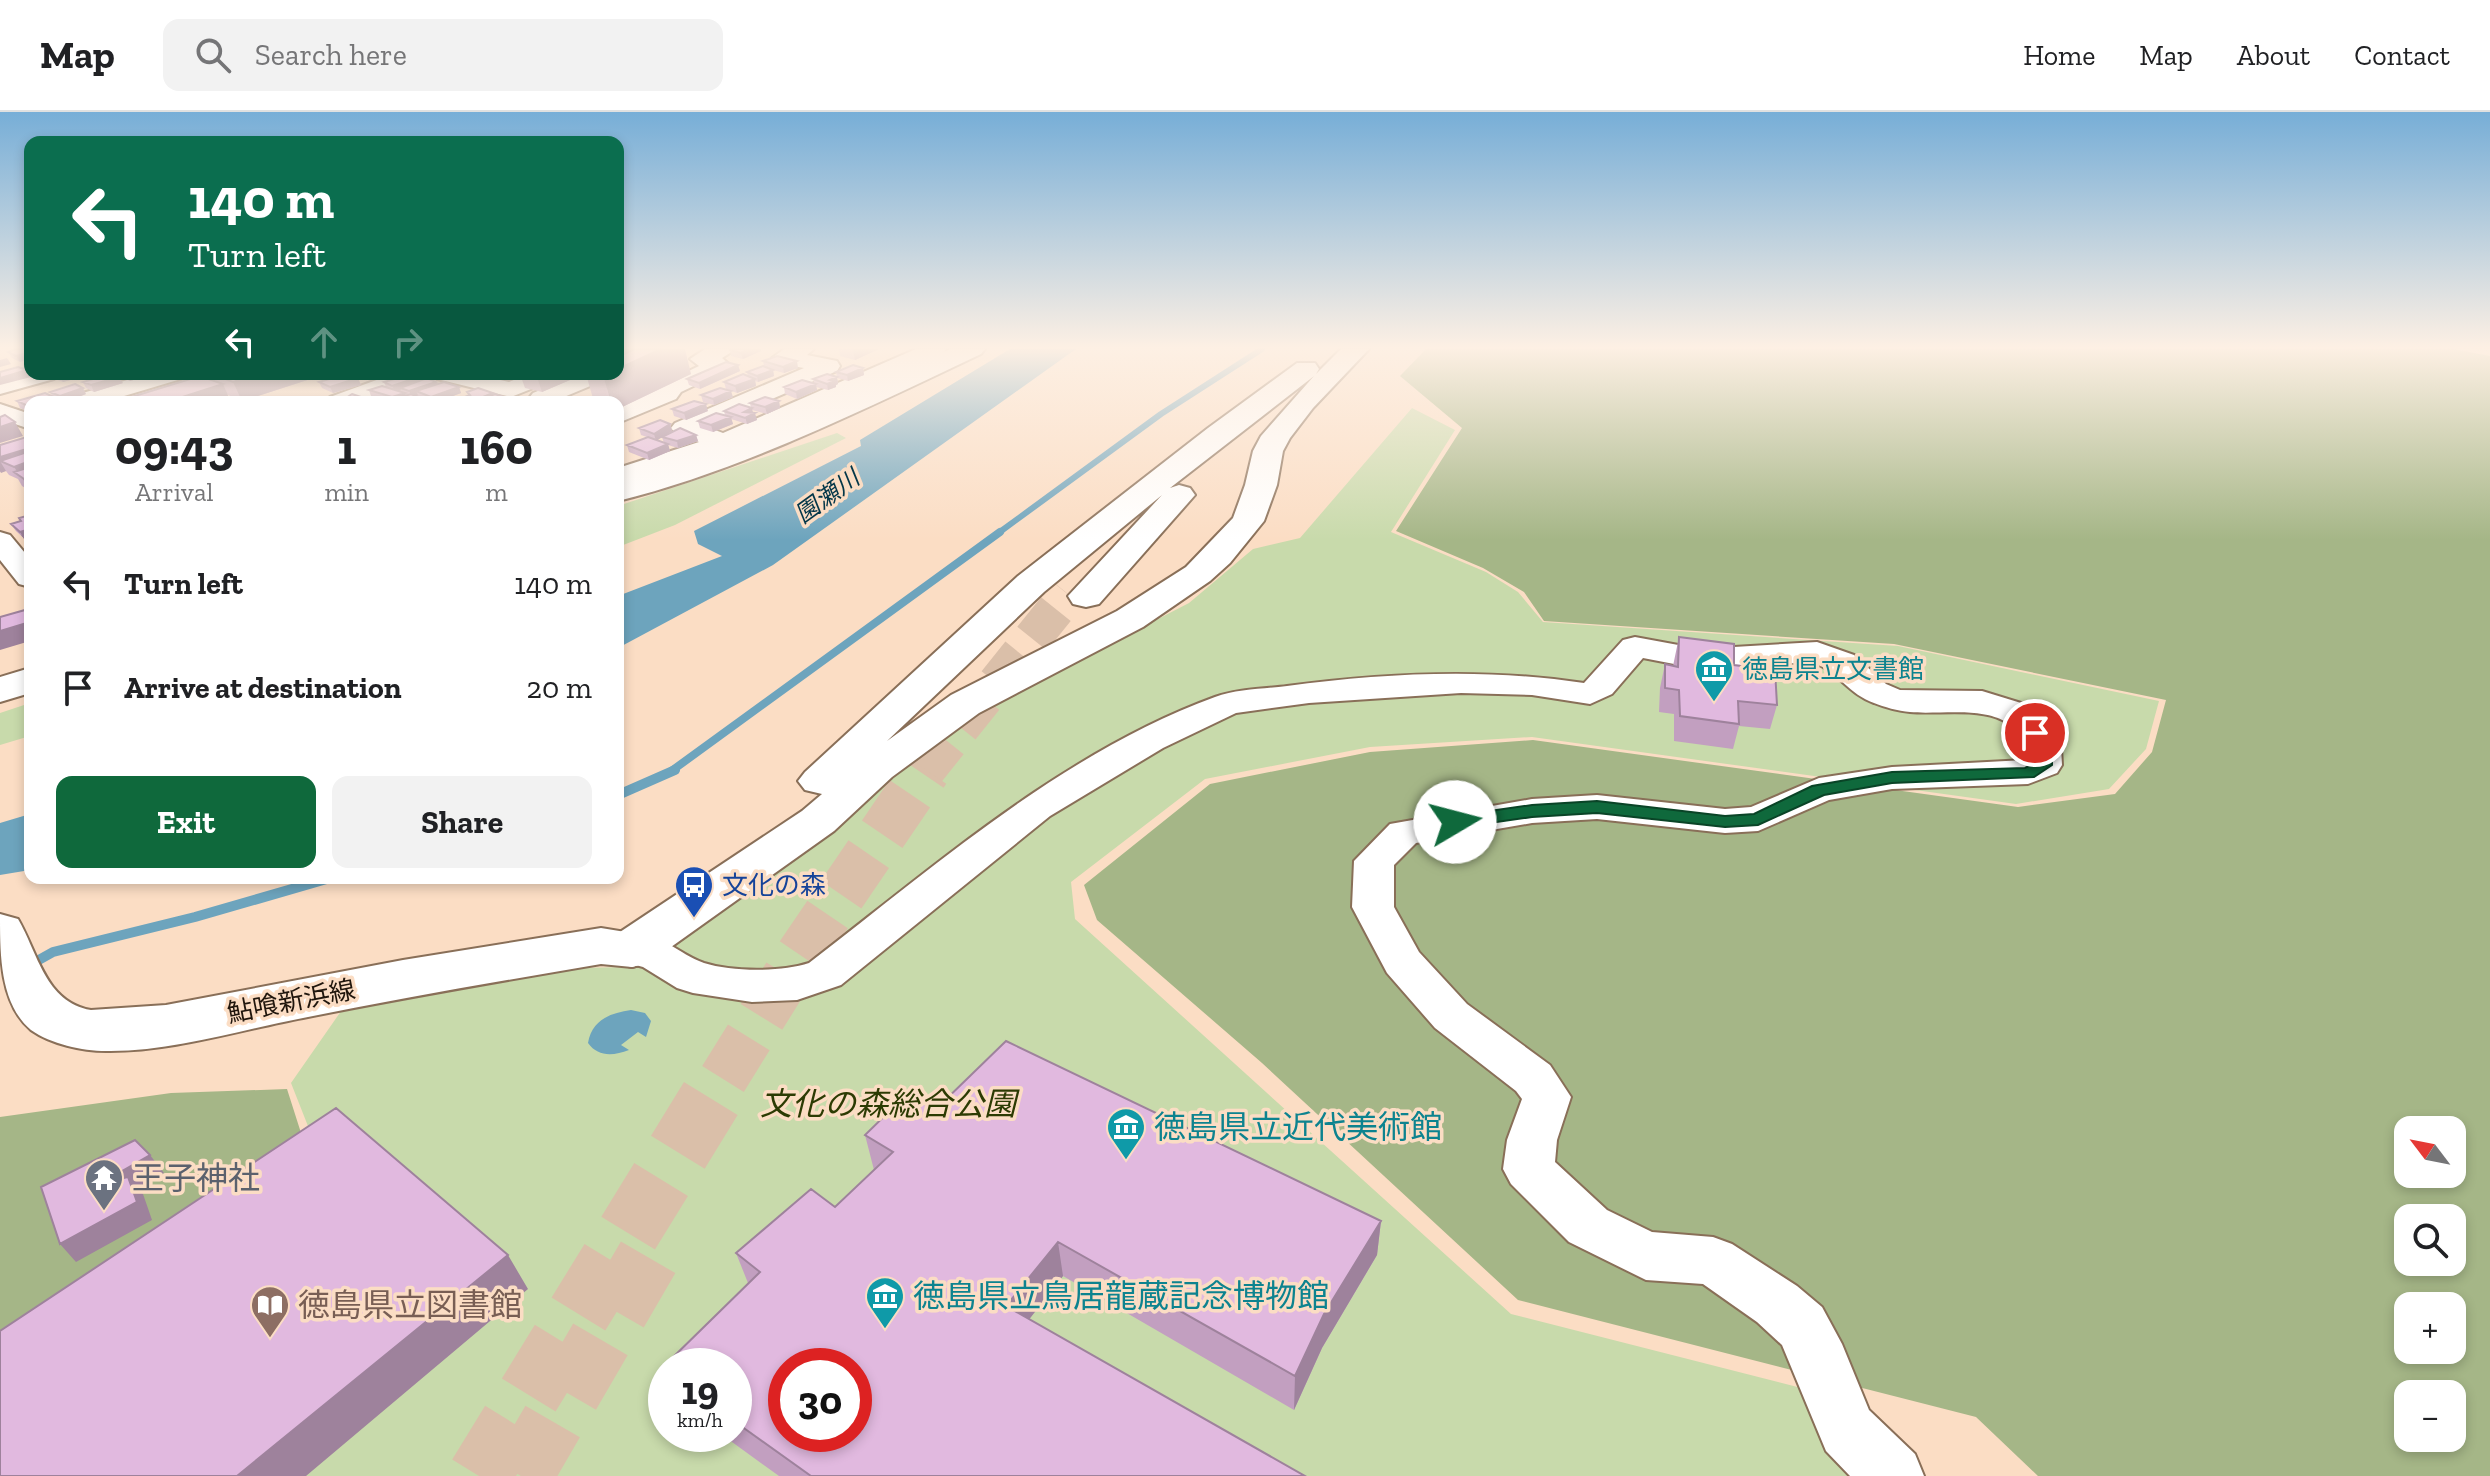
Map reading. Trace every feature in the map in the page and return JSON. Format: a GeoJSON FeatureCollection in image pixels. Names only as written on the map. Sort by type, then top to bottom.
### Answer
{"type":"FeatureCollection","features":[{"type":"Feature","properties":{"kind":"main road"},"geometry":{"type":"LineString","coordinates":[[624,490],[689,470],[834,413]]}},
{"type":"Feature","properties":{"kind":"main road"},"geometry":{"type":"LineString","coordinates":[[617,947],[691,877],[758,836],[1031,584],[1247,413]]}},
{"type":"Feature","properties":{"kind":"main road"},"geometry":{"type":"LineString","coordinates":[[1257,413],[1175,483],[1077,595],[1189,486],[1271,413]]}},
{"type":"Feature","properties":{"kind":"main road"},"geometry":{"type":"LineString","coordinates":[[617,947],[818,821],[877,768],[944,718],[1013,678],[1130,619],[1208,565],[1248,521],[1261,485],[1268,451],[1295,413]]}},
{"type":"Feature","properties":{"kind":"main road"},"geometry":{"type":"LineString","coordinates":[[0,690],[24,682]]}},
{"type":"Feature","properties":{"kind":"main road","name":"鮎喰新浜線"},"geometry":{"type":"LineString","coordinates":[[0,931],[10,961],[49,1016],[75,1026],[129,1030],[617,947]]}},
{"type":"Feature","properties":{"kind":"street"},"geometry":{"type":"LineString","coordinates":[[721,413],[684,428],[724,442]]}},
{"type":"Feature","properties":{"kind":"street"},"geometry":{"type":"LineString","coordinates":[[624,475],[724,442],[794,413]]}},
{"type":"Feature","properties":{"kind":"street"},"geometry":{"type":"LineString","coordinates":[[4,530],[24,567]]}},
{"type":"Feature","properties":{"kind":"street"},"geometry":{"type":"LineString","coordinates":[[617,947],[656,954],[693,977],[752,986],[797,984],[825,974],[1036,808],[1150,740],[1228,704],[1309,693],[1461,683],[1532,685],[1590,694],[1635,647],[1700,659],[1817,652],[1842,662],[1874,691],[1888,697],[1908,702],[1982,701],[2009,710],[2028,723],[2043,748],[2044,765],[2028,773],[1877,780],[1819,790],[1758,819],[1725,821],[1597,807],[1532,811],[1404,833],[1374,861],[1373,907],[1403,962],[1451,1016],[1533,1078],[1547,1097],[1532,1140],[1529,1169],[1588,1226],[1646,1256],[1713,1261],[1777,1304],[1802,1326],[1821,1363],[1847,1430],[1893,1476]]}},
{"type":"Feature","properties":{"kind":"green space","name":"文化の森総合公園"},"geometry":{"type":"Polygon","coordinates":[[[1408,413],[1421,413],[1455,430],[1391,532],[1486,572],[1518,592],[1543,622],[1898,646],[2159,701],[2146,749],[2109,789],[2016,804],[1532,737],[1370,747],[1205,779],[1071,882],[1075,919],[1511,1314],[1813,1391],[1869,1476],[0,1476],[319,1154],[291,1083],[346,1004],[566,968],[632,967],[935,734],[1189,603],[1253,549],[1300,538],[1408,413]]]}},
{"type":"Feature","properties":{"kind":"green space"},"geometry":{"type":"Polygon","coordinates":[[[1444,413],[2490,413],[2490,1476],[2038,1476],[1976,1417],[1518,1300],[1262,1063],[1097,920],[1084,885],[1210,784],[1370,752],[1533,740],[2018,807],[2115,794],[2152,752],[2166,700],[1894,644],[1544,621],[1524,592],[1483,568],[1396,531],[1462,428],[1444,413]]]}},
{"type":"Feature","properties":{"kind":"green space"},"geometry":{"type":"Polygon","coordinates":[[[837,433],[846,438],[675,525],[624,545],[624,504],[837,433]]]}},
{"type":"Feature","properties":{"kind":"green space"},"geometry":{"type":"Polygon","coordinates":[[[24,705],[24,738],[0,745],[0,713],[24,705]]]}},
{"type":"Feature","properties":{"kind":"green space"},"geometry":{"type":"Polygon","coordinates":[[[287,1089],[309,1158],[0,1360],[0,1117],[171,1093],[287,1089]]]}},
{"type":"Feature","properties":{"kind":"water","name":"園瀬川"},"geometry":{"type":"Polygon","coordinates":[[[905,413],[987,413],[773,565],[624,645],[624,594],[722,556],[698,544],[694,531],[861,446],[860,440],[905,413]]]}},
{"type":"Feature","properties":{"kind":"water"},"geometry":{"type":"Polygon","coordinates":[[[24,816],[24,871],[0,875],[0,823],[24,816]]]}},
{"type":"Feature","properties":{"kind":"water"},"geometry":{"type":"Polygon","coordinates":[[[631,1010],[645,1013],[651,1021],[646,1037],[638,1032],[621,1045],[629,1050],[617,1053],[601,1053],[592,1048],[588,1043],[598,1023],[616,1013],[631,1010]]]}},
{"type":"Feature","properties":{"kind":"building"},"geometry":{"type":"Polygon","coordinates":[[[716,413],[731,417],[711,425],[698,421],[716,413]]]}},
{"type":"Feature","properties":{"kind":"building"},"geometry":{"type":"Polygon","coordinates":[[[729,413],[755,413],[745,418],[729,413]]]}},
{"type":"Feature","properties":{"kind":"building"},"geometry":{"type":"Polygon","coordinates":[[[5,415],[15,422],[0,427],[0,417],[5,415]]]}},
{"type":"Feature","properties":{"kind":"building"},"geometry":{"type":"Polygon","coordinates":[[[660,420],[670,424],[654,434],[639,428],[660,420]]]}},
{"type":"Feature","properties":{"kind":"building"},"geometry":{"type":"Polygon","coordinates":[[[680,428],[696,435],[677,441],[662,437],[680,428]]]}},
{"type":"Feature","properties":{"kind":"building"},"geometry":{"type":"Polygon","coordinates":[[[648,437],[668,444],[647,453],[627,445],[648,437]]]}},
{"type":"Feature","properties":{"kind":"building"},"geometry":{"type":"Polygon","coordinates":[[[24,438],[24,450],[0,457],[0,445],[24,438]]]}},
{"type":"Feature","properties":{"kind":"building"},"geometry":{"type":"Polygon","coordinates":[[[24,453],[24,463],[14,467],[0,461],[24,453]]]}},
{"type":"Feature","properties":{"kind":"building"},"geometry":{"type":"Polygon","coordinates":[[[24,469],[24,479],[14,472],[24,469]]]}},
{"type":"Feature","properties":{"kind":"building"},"geometry":{"type":"Polygon","coordinates":[[[24,517],[24,531],[20,532],[11,524],[21,521],[19,518],[24,517]]]}},
{"type":"Feature","properties":{"kind":"building"},"geometry":{"type":"Polygon","coordinates":[[[24,610],[24,624],[0,631],[0,617],[24,610]]]}},
{"type":"Feature","properties":{"kind":"building"},"geometry":{"type":"Polygon","coordinates":[[[1679,637],[1734,644],[1734,665],[1775,670],[1777,705],[1738,701],[1739,724],[1680,716],[1679,690],[1665,688],[1665,664],[1678,667],[1679,637]]]}},
{"type":"Feature","properties":{"kind":"building"},"geometry":{"type":"Polygon","coordinates":[[[1006,1041],[1381,1221],[1324,1314],[1295,1376],[1058,1242],[1006,1306],[1305,1476],[811,1476],[777,1452],[872,1452],[872,1348],[768,1348],[768,1445],[752,1434],[752,1348],[682,1348],[760,1272],[736,1253],[811,1189],[835,1207],[893,1152],[865,1135],[907,1094],[935,1110],[1006,1041]]]}},
{"type":"Feature","properties":{"kind":"building","name":"徳島県立図書館"},"geometry":{"type":"Polygon","coordinates":[[[336,1108],[508,1255],[237,1476],[0,1476],[0,1331],[336,1108]]]}},
{"type":"Feature","properties":{"kind":"building"},"geometry":{"type":"Polygon","coordinates":[[[135,1140],[150,1155],[101,1183],[128,1177],[137,1202],[60,1244],[41,1187],[135,1140]]]}},
{"type":"Feature","properties":{"kind":"waterway"},"geometry":{"type":"LineString","coordinates":[[997,534],[1163,413]]}},
{"type":"Feature","properties":{"kind":"waterway"},"geometry":{"type":"LineString","coordinates":[[670,772],[1000,532]]}},
{"type":"Feature","properties":{"kind":"waterway"},"geometry":{"type":"LineString","coordinates":[[624,792],[675,770]]}},
{"type":"Feature","properties":{"kind":"waterway"},"geometry":{"type":"LineString","coordinates":[[28,966],[53,952],[195,917],[309,884]]}},
{"type":"Feature","properties":{"kind":"tunnel"},"geometry":{"type":"LineString","coordinates":[[925,772],[1068,594]]}},
{"type":"Feature","properties":{"kind":"tunnel"},"geometry":{"type":"LineString","coordinates":[[723,1079],[798,958],[926,770]]}},
{"type":"Feature","properties":{"kind":"tunnel"},"geometry":{"type":"LineString","coordinates":[[479,1476],[724,1077]]}},
{"type":"Feature","properties":{"kind":"tunnel"},"geometry":{"type":"LineString","coordinates":[[521,1476],[664,1230]]}},
{"type":"Feature","properties":{"kind":"place","name":"徳島県立文書館"},"geometry":{"type":"Point","coordinates":[1714,703]}},
{"type":"Feature","properties":{"kind":"place","name":"文化の森"},"geometry":{"type":"Point","coordinates":[694,919]}},
{"type":"Feature","properties":{"kind":"place","name":"徳島県立近代美術館"},"geometry":{"type":"Point","coordinates":[1126,1161]}},
{"type":"Feature","properties":{"kind":"place","name":"王子神社"},"geometry":{"type":"Point","coordinates":[104,1212]}},
{"type":"Feature","properties":{"kind":"place","name":"徳島県立鳥居龍蔵記念博物館"},"geometry":{"type":"Point","coordinates":[885,1330]}},
{"type":"Feature","properties":{"kind":"place","name":"徳島県立図書館"},"geometry":{"type":"Point","coordinates":[270,1339]}},
{"type":"Feature","properties":{"kind":"route"},"geometry":{"type":"LineString","coordinates":[[1455,822],[1532,811],[1597,807],[1725,821],[1758,819],[1819,790],[1892,778],[2028,773],[2044,765],[2043,748],[2035,733]]}}]}
